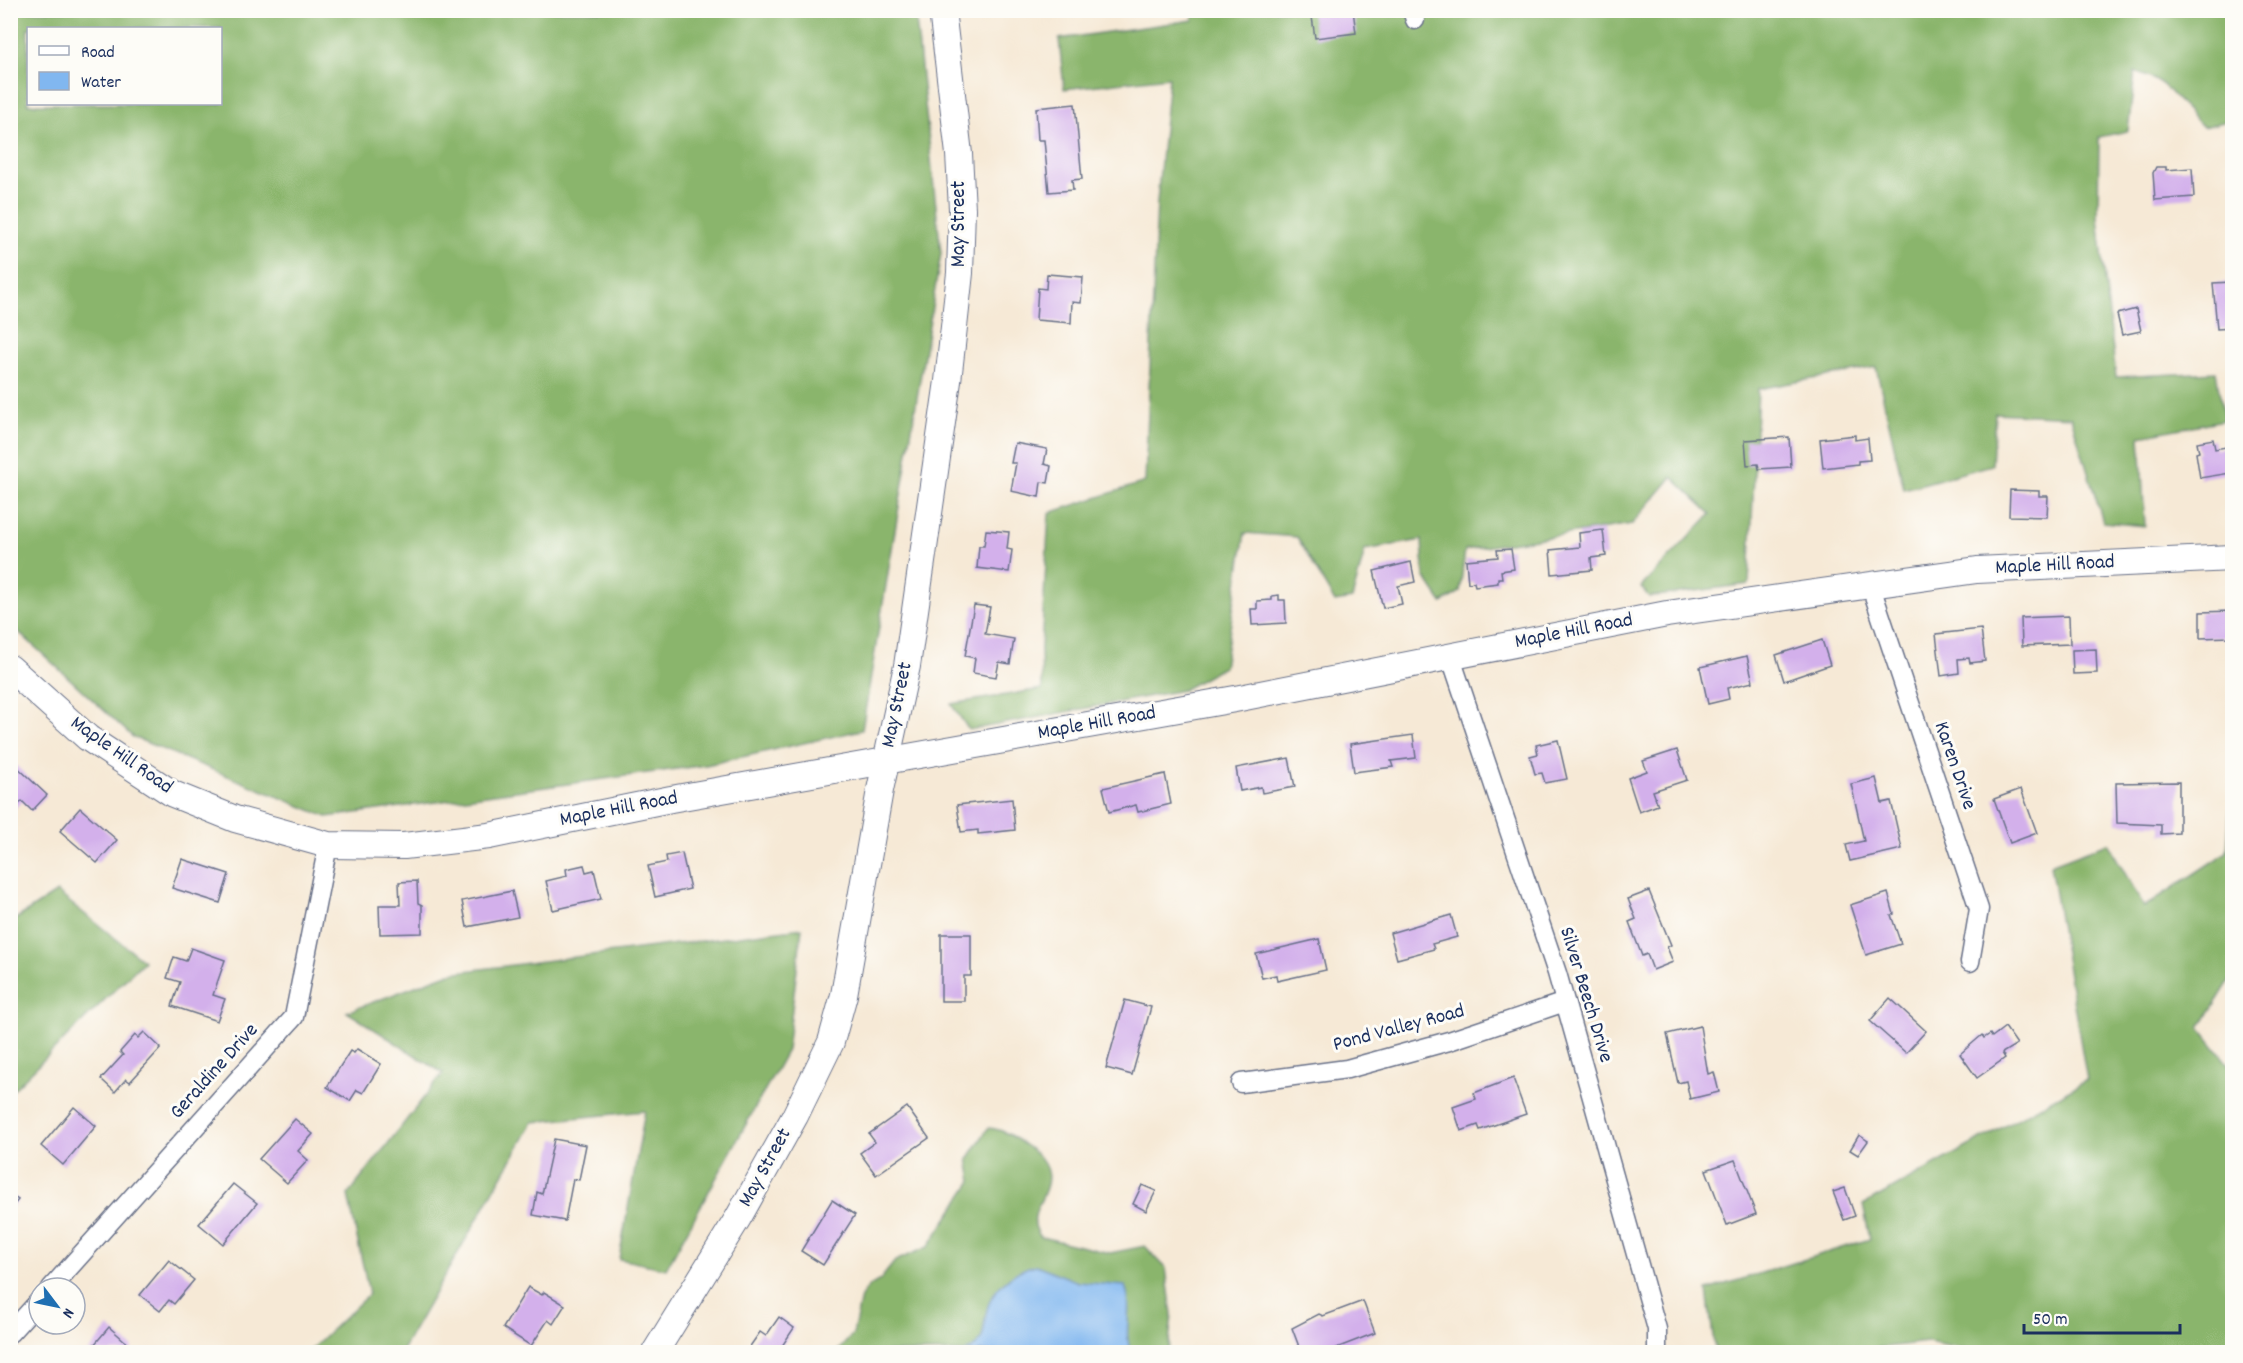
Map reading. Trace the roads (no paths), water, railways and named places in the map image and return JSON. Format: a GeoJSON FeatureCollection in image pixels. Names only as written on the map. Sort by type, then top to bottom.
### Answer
{"type":"FeatureCollection","features":[{"type":"Feature","properties":{"kind":"street","name":"May Street"},"geometry":{"type":"LineString","coordinates":[[655,1353],[738,1218],[795,1116],[831,1042],[847,982],[885,763],[907,666],[922,572],[960,273],[962,209],[959,154],[942,10]]}},
{"type":"Feature","properties":{"kind":"street","name":"Maple Hill Road"},"geometry":{"type":"LineString","coordinates":[[12,674],[88,738],[173,794],[236,819],[328,844],[404,846],[489,836],[671,799],[885,763],[1235,699],[1667,614],[1977,570],[2232,558]]}},
{"type":"Feature","properties":{"kind":"street","name":"Karen Drive"},"geometry":{"type":"LineString","coordinates":[[1870,587],[1979,909],[1971,962]]}},
{"type":"Feature","properties":{"kind":"street","name":"Silver Beech Drive"},"geometry":{"type":"LineString","coordinates":[[1450,655],[1565,1002],[1657,1329],[1658,1353]]}},
{"type":"Feature","properties":{"kind":"street","name":"Geraldine Drive"},"geometry":{"type":"LineString","coordinates":[[62,1276],[294,1017],[328,844]]}},
{"type":"Feature","properties":{"kind":"street","name":"Pond Valley Road"},"geometry":{"type":"LineString","coordinates":[[1241,1083],[1347,1069],[1449,1041],[1565,1002]]}},
{"type":"Feature","properties":{"kind":"street"},"geometry":{"type":"LineString","coordinates":[[10,1333],[27,1314]]}},
{"type":"Feature","properties":{"kind":"water"},"geometry":{"type":"Polygon","coordinates":[[[1036,1265],[1078,1282],[1125,1286],[1131,1352],[966,1352],[981,1340],[988,1305],[998,1289],[1011,1276],[1036,1265]]]}}]}
